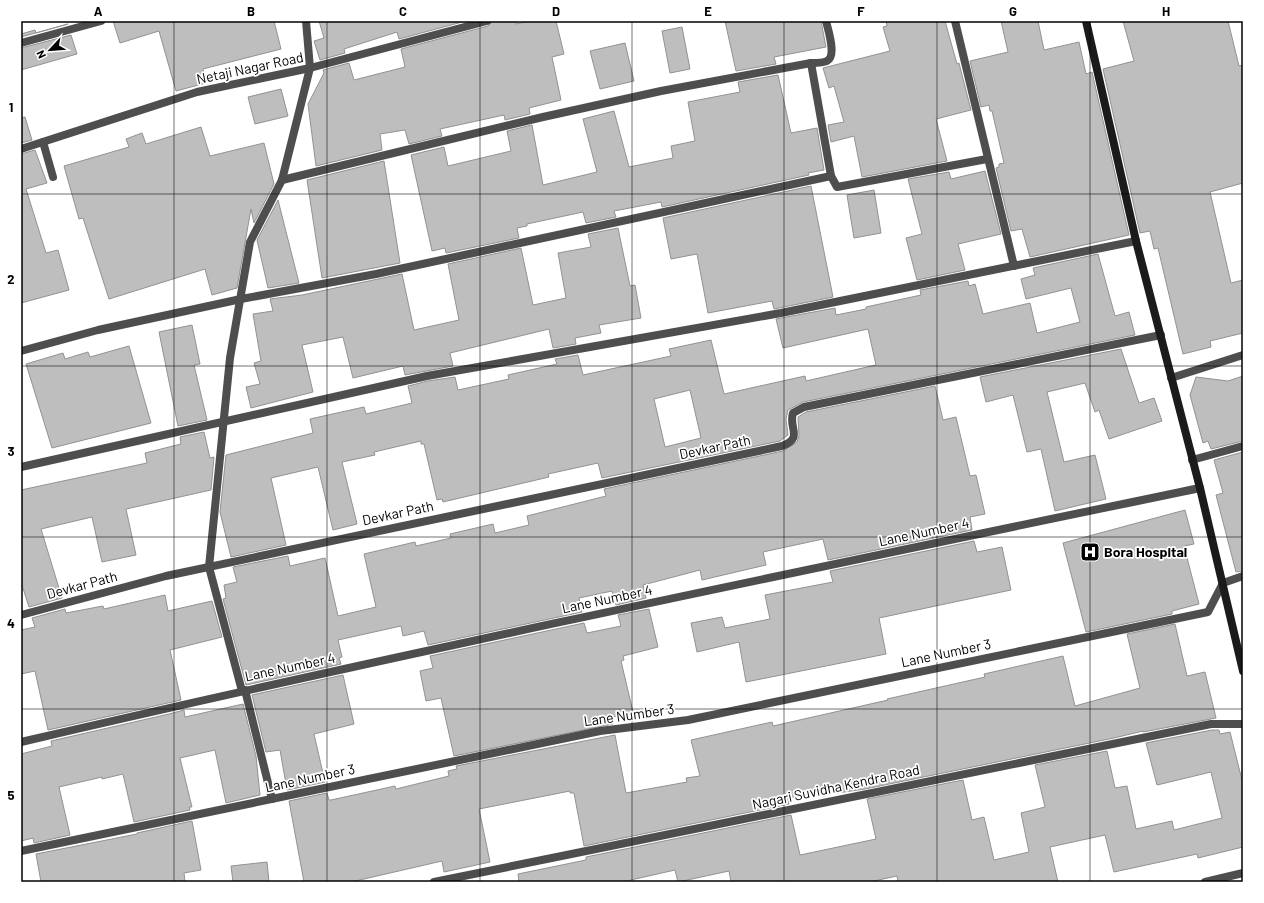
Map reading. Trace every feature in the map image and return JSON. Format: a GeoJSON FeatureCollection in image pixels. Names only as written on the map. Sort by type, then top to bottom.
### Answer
{"type":"FeatureCollection","features":[{"type":"Feature","properties":{"kind":"street"},"geometry":{"type":"LineString","coordinates":[[21,43],[101,21]]}},
{"type":"Feature","properties":{"kind":"street"},"geometry":{"type":"LineString","coordinates":[[272,800],[209,567],[225,420],[230,358],[250,242],[282,180],[310,68],[306,21]]}},
{"type":"Feature","properties":{"kind":"street","name":"Netaji Nagar Road"},"geometry":{"type":"LineString","coordinates":[[21,149],[197,92],[310,68],[487,21]]}},
{"type":"Feature","properties":{"kind":"street"},"geometry":{"type":"LineString","coordinates":[[282,180],[661,91],[811,63],[826,62],[830,59],[832,53],[826,21]]}},
{"type":"Feature","properties":{"kind":"street"},"geometry":{"type":"LineString","coordinates":[[955,21],[1014,266]]}},
{"type":"Feature","properties":{"kind":"street"},"geometry":{"type":"LineString","coordinates":[[1086,21],[1136,242],[1200,488],[1243,672]]}},
{"type":"Feature","properties":{"kind":"street"},"geometry":{"type":"LineString","coordinates":[[811,63],[831,176],[837,187],[987,159]]}},
{"type":"Feature","properties":{"kind":"street"},"geometry":{"type":"LineString","coordinates":[[44,142],[53,178]]}},
{"type":"Feature","properties":{"kind":"street"},"geometry":{"type":"LineString","coordinates":[[21,351],[98,330],[241,299],[407,268],[831,176]]}},
{"type":"Feature","properties":{"kind":"street"},"geometry":{"type":"LineString","coordinates":[[21,467],[225,420],[427,376],[781,313],[1136,242]]}},
{"type":"Feature","properties":{"kind":"street","name":"Devkar Path"},"geometry":{"type":"LineString","coordinates":[[21,615],[166,576],[782,446],[792,441],[795,436],[792,418],[793,413],[804,407],[1161,335]]}},
{"type":"Feature","properties":{"kind":"street"},"geometry":{"type":"LineString","coordinates":[[1171,378],[1243,354]]}},
{"type":"Feature","properties":{"kind":"street"},"geometry":{"type":"LineString","coordinates":[[1192,460],[1243,446]]}},
{"type":"Feature","properties":{"kind":"street","name":"Lane Number 4"},"geometry":{"type":"LineString","coordinates":[[21,742],[482,638],[1200,488]]}},
{"type":"Feature","properties":{"kind":"street"},"geometry":{"type":"LineString","coordinates":[[1223,583],[1243,576]]}},
{"type":"Feature","properties":{"kind":"street","name":"Lane Number 3"},"geometry":{"type":"LineString","coordinates":[[21,851],[600,731],[688,720],[1208,612],[1223,583]]}},
{"type":"Feature","properties":{"kind":"street","name":"Nagari Suvidha Kendra Road"},"geometry":{"type":"LineString","coordinates":[[434,882],[1211,724],[1243,724]]}},
{"type":"Feature","properties":{"kind":"street"},"geometry":{"type":"LineString","coordinates":[[1205,882],[1243,873]]}},
{"type":"Feature","properties":{"kind":"building"},"geometry":{"type":"Polygon","coordinates":[[[113,21],[274,21],[281,49],[203,69],[206,83],[176,91],[159,31],[120,43],[113,21]]]}},
{"type":"Feature","properties":{"kind":"building"},"geometry":{"type":"Polygon","coordinates":[[[319,21],[466,21],[399,39],[397,32],[344,49],[345,53],[320,60],[314,41],[324,38],[319,21]]]}},
{"type":"Feature","properties":{"kind":"building"},"geometry":{"type":"Polygon","coordinates":[[[492,21],[516,21],[516,24],[531,21],[556,21],[564,54],[552,57],[561,100],[529,108],[530,114],[505,120],[504,115],[440,129],[442,136],[409,144],[405,130],[380,134],[382,150],[316,166],[308,104],[324,73],[323,70],[349,63],[354,80],[405,67],[401,49],[488,26],[492,21]]]}},
{"type":"Feature","properties":{"kind":"building"},"geometry":{"type":"Polygon","coordinates":[[[725,21],[821,21],[826,47],[774,57],[776,64],[736,71],[725,21]]]}},
{"type":"Feature","properties":{"kind":"building"},"geometry":{"type":"Polygon","coordinates":[[[886,21],[945,21],[957,64],[959,63],[971,110],[936,119],[947,161],[862,177],[854,136],[831,142],[828,125],[844,122],[834,86],[829,88],[823,68],[890,51],[883,27],[887,26],[886,21]]]}},
{"type":"Feature","properties":{"kind":"building"},"geometry":{"type":"Polygon","coordinates":[[[1001,21],[1038,21],[1044,50],[1079,42],[1086,74],[1092,72],[1129,235],[1030,257],[1022,229],[1011,231],[996,168],[999,167],[999,164],[1004,163],[992,111],[990,111],[989,105],[981,107],[970,61],[1008,52],[1001,21]]]}},
{"type":"Feature","properties":{"kind":"building"},"geometry":{"type":"Polygon","coordinates":[[[1123,21],[1228,21],[1239,66],[1243,65],[1243,183],[1210,192],[1231,283],[1243,280],[1243,333],[1210,341],[1211,347],[1183,354],[1158,248],[1154,249],[1150,231],[1140,233],[1103,69],[1134,61],[1123,21]]]}},
{"type":"Feature","properties":{"kind":"building"},"geometry":{"type":"Polygon","coordinates":[[[682,27],[690,69],[670,73],[662,31],[682,27]]]}},
{"type":"Feature","properties":{"kind":"building"},"geometry":{"type":"Polygon","coordinates":[[[35,30],[36,33],[21,37],[21,34],[35,30]]]}},
{"type":"Feature","properties":{"kind":"building"},"geometry":{"type":"Polygon","coordinates":[[[71,35],[77,54],[21,70],[21,48],[71,35]]]}},
{"type":"Feature","properties":{"kind":"building"},"geometry":{"type":"Polygon","coordinates":[[[625,43],[634,81],[600,89],[590,51],[625,43]]]}},
{"type":"Feature","properties":{"kind":"building"},"geometry":{"type":"Polygon","coordinates":[[[778,75],[791,133],[817,128],[824,170],[808,173],[809,175],[662,207],[661,202],[614,211],[616,217],[586,223],[583,212],[527,224],[527,226],[517,228],[519,238],[446,253],[445,248],[432,251],[411,155],[444,147],[448,166],[511,151],[507,131],[532,125],[543,185],[597,172],[583,119],[614,111],[629,167],[673,158],[671,146],[695,141],[688,102],[740,92],[738,82],[778,75]]]}},
{"type":"Feature","properties":{"kind":"building"},"geometry":{"type":"Polygon","coordinates":[[[281,89],[288,116],[255,124],[248,97],[281,89]]]}},
{"type":"Feature","properties":{"kind":"building"},"geometry":{"type":"Polygon","coordinates":[[[25,117],[32,140],[21,143],[21,118],[25,117]]]}},
{"type":"Feature","properties":{"kind":"building"},"geometry":{"type":"Polygon","coordinates":[[[201,127],[210,156],[264,143],[274,184],[254,223],[251,209],[237,288],[212,295],[205,269],[109,299],[83,218],[79,219],[64,166],[129,147],[126,139],[142,133],[146,144],[201,127]]]}},
{"type":"Feature","properties":{"kind":"building"},"geometry":{"type":"Polygon","coordinates":[[[35,150],[47,183],[26,189],[46,253],[58,250],[69,290],[21,303],[21,154],[35,150]]]}},
{"type":"Feature","properties":{"kind":"building"},"geometry":{"type":"Polygon","coordinates":[[[384,161],[400,263],[322,278],[307,180],[384,161]]]}},
{"type":"Feature","properties":{"kind":"building"},"geometry":{"type":"Polygon","coordinates":[[[985,171],[1001,234],[958,244],[965,270],[917,280],[906,238],[922,234],[908,179],[949,172],[951,179],[985,171]]]}},
{"type":"Feature","properties":{"kind":"building"},"geometry":{"type":"Polygon","coordinates":[[[811,186],[833,297],[774,309],[772,301],[708,313],[697,254],[671,259],[663,218],[811,186]]]}},
{"type":"Feature","properties":{"kind":"building"},"geometry":{"type":"Polygon","coordinates":[[[874,190],[881,233],[854,238],[847,195],[874,190]]]}},
{"type":"Feature","properties":{"kind":"building"},"geometry":{"type":"Polygon","coordinates":[[[278,200],[299,283],[268,288],[257,240],[278,200]]]}},
{"type":"Feature","properties":{"kind":"building"},"geometry":{"type":"Polygon","coordinates":[[[618,228],[630,286],[635,285],[641,318],[599,325],[601,333],[575,338],[576,344],[553,348],[549,329],[450,353],[453,366],[405,375],[403,366],[353,378],[343,337],[302,345],[313,392],[251,408],[246,387],[260,384],[254,363],[261,361],[253,314],[273,311],[270,299],[302,295],[402,274],[414,330],[459,320],[448,264],[521,248],[533,305],[566,298],[558,253],[591,247],[588,234],[618,228]]]}},
{"type":"Feature","properties":{"kind":"building"},"geometry":{"type":"Polygon","coordinates":[[[1098,254],[1115,316],[1129,312],[1135,335],[803,402],[788,410],[786,419],[788,435],[780,441],[602,478],[598,463],[548,474],[549,477],[443,502],[442,499],[437,500],[424,444],[421,444],[421,441],[374,452],[375,455],[342,462],[357,524],[333,530],[318,467],[271,478],[286,545],[231,557],[220,512],[226,455],[313,433],[310,419],[364,407],[366,414],[412,403],[408,386],[428,381],[455,377],[458,390],[509,379],[508,375],[557,364],[555,359],[578,355],[583,375],[671,356],[669,349],[711,340],[724,394],[805,376],[806,381],[876,365],[868,329],[783,348],[776,319],[835,308],[836,315],[921,295],[920,290],[968,281],[969,286],[975,284],[983,314],[1030,303],[1037,333],[1080,322],[1071,288],[1026,299],[1021,279],[1035,275],[1033,268],[1098,254]],[[690,390],[654,399],[665,447],[701,438],[690,390]]]}},
{"type":"Feature","properties":{"kind":"building"},"geometry":{"type":"Polygon","coordinates":[[[192,325],[200,364],[194,365],[207,420],[178,426],[159,332],[192,325]]]}},
{"type":"Feature","properties":{"kind":"building"},"geometry":{"type":"Polygon","coordinates":[[[129,346],[151,423],[52,448],[26,364],[63,353],[65,359],[88,352],[90,357],[129,346]]]}},
{"type":"Feature","properties":{"kind":"building"},"geometry":{"type":"Polygon","coordinates":[[[1121,349],[1139,403],[1154,398],[1162,421],[1109,439],[1099,410],[1095,412],[1085,383],[1047,392],[1064,462],[1095,455],[1106,499],[1055,511],[1041,449],[1027,452],[1013,395],[986,402],[980,377],[1121,349]]]}},
{"type":"Feature","properties":{"kind":"building"},"geometry":{"type":"Polygon","coordinates":[[[1243,376],[1243,441],[1211,449],[1208,441],[1203,443],[1190,395],[1196,377],[1228,381],[1243,376]]]}},
{"type":"Feature","properties":{"kind":"building"},"geometry":{"type":"Polygon","coordinates":[[[935,386],[943,420],[956,417],[970,476],[976,475],[985,514],[970,517],[972,530],[828,560],[823,539],[763,552],[766,565],[702,580],[700,570],[643,585],[646,598],[616,605],[612,591],[579,598],[582,612],[428,645],[424,631],[403,636],[401,626],[338,640],[342,657],[339,658],[341,664],[246,685],[223,599],[226,598],[224,585],[237,582],[233,567],[288,556],[290,566],[325,558],[338,616],[376,607],[364,554],[415,542],[416,546],[451,538],[450,534],[493,524],[495,533],[529,525],[527,516],[606,496],[604,489],[783,451],[797,442],[799,436],[798,417],[806,412],[935,386]]]}},
{"type":"Feature","properties":{"kind":"building"},"geometry":{"type":"Polygon","coordinates":[[[204,432],[210,458],[214,457],[211,490],[126,509],[136,555],[102,562],[92,517],[41,529],[62,598],[29,607],[21,582],[21,490],[147,463],[145,453],[181,444],[180,437],[204,432]]]}},
{"type":"Feature","properties":{"kind":"building"},"geometry":{"type":"Polygon","coordinates":[[[1243,452],[1243,571],[1236,572],[1216,495],[1223,493],[1214,460],[1243,452]]]}},
{"type":"Feature","properties":{"kind":"building"},"geometry":{"type":"Polygon","coordinates":[[[1185,510],[1194,544],[1184,546],[1199,604],[1172,611],[1172,614],[1086,632],[1063,543],[1185,510]]]}},
{"type":"Feature","properties":{"kind":"building"},"geometry":{"type":"Polygon","coordinates":[[[974,541],[977,552],[1002,547],[1011,590],[879,618],[886,654],[746,682],[739,642],[697,652],[691,623],[722,617],[725,628],[770,619],[765,595],[833,582],[830,571],[974,541]]]}},
{"type":"Feature","properties":{"kind":"building"},"geometry":{"type":"Polygon","coordinates":[[[165,595],[168,611],[212,601],[222,637],[170,650],[181,700],[48,730],[35,671],[21,674],[21,630],[35,627],[32,618],[65,609],[66,613],[103,606],[104,609],[165,595]]]}},
{"type":"Feature","properties":{"kind":"building"},"geometry":{"type":"Polygon","coordinates":[[[649,609],[658,647],[623,656],[624,660],[621,661],[633,712],[612,717],[613,724],[454,756],[441,698],[426,701],[420,671],[433,668],[430,656],[584,623],[587,633],[621,626],[618,615],[649,609]]]}},
{"type":"Feature","properties":{"kind":"building"},"geometry":{"type":"Polygon","coordinates":[[[1175,624],[1187,676],[1205,672],[1216,718],[1143,731],[865,789],[837,793],[837,790],[788,798],[789,804],[584,846],[574,793],[570,793],[570,791],[479,809],[490,862],[444,872],[442,861],[351,882],[304,882],[289,801],[327,793],[329,800],[331,800],[395,786],[396,789],[449,776],[448,771],[457,769],[456,766],[615,735],[626,793],[687,782],[686,778],[700,776],[691,740],[772,722],[773,726],[985,677],[984,674],[1063,656],[1075,706],[1140,688],[1127,634],[1175,624]]]}},
{"type":"Feature","properties":{"kind":"building"},"geometry":{"type":"Polygon","coordinates":[[[343,675],[354,724],[314,734],[325,782],[287,790],[280,750],[266,752],[252,695],[343,675]]]}},
{"type":"Feature","properties":{"kind":"building"},"geometry":{"type":"Polygon","coordinates":[[[243,704],[256,756],[260,795],[226,803],[215,750],[180,758],[192,807],[189,807],[190,810],[134,822],[123,774],[102,779],[102,777],[59,787],[70,835],[34,843],[33,838],[21,841],[21,754],[52,746],[51,741],[184,710],[185,717],[243,704]]]}},
{"type":"Feature","properties":{"kind":"building"},"geometry":{"type":"Polygon","coordinates":[[[1212,730],[1219,730],[1220,734],[1230,732],[1243,784],[1243,847],[1198,858],[1197,854],[1114,872],[1105,835],[1050,847],[1058,882],[898,882],[897,876],[869,882],[731,882],[729,871],[678,882],[675,870],[622,882],[519,882],[518,874],[586,860],[586,857],[791,815],[800,855],[876,839],[867,799],[963,780],[972,820],[984,817],[994,860],[1029,852],[1021,813],[1045,807],[1035,765],[1107,751],[1115,788],[1127,786],[1136,829],[1172,821],[1174,830],[1222,818],[1211,772],[1157,785],[1146,743],[1212,730]]]}},
{"type":"Feature","properties":{"kind":"building"},"geometry":{"type":"Polygon","coordinates":[[[192,821],[201,870],[184,873],[185,882],[41,882],[36,854],[137,834],[192,821]]]}},
{"type":"Feature","properties":{"kind":"building"},"geometry":{"type":"Polygon","coordinates":[[[267,862],[269,882],[233,882],[231,866],[267,862]]]}},
{"type":"Feature","properties":{"kind":"place","name":"Bora Hospital"},"geometry":{"type":"Point","coordinates":[1090,552]}}]}
